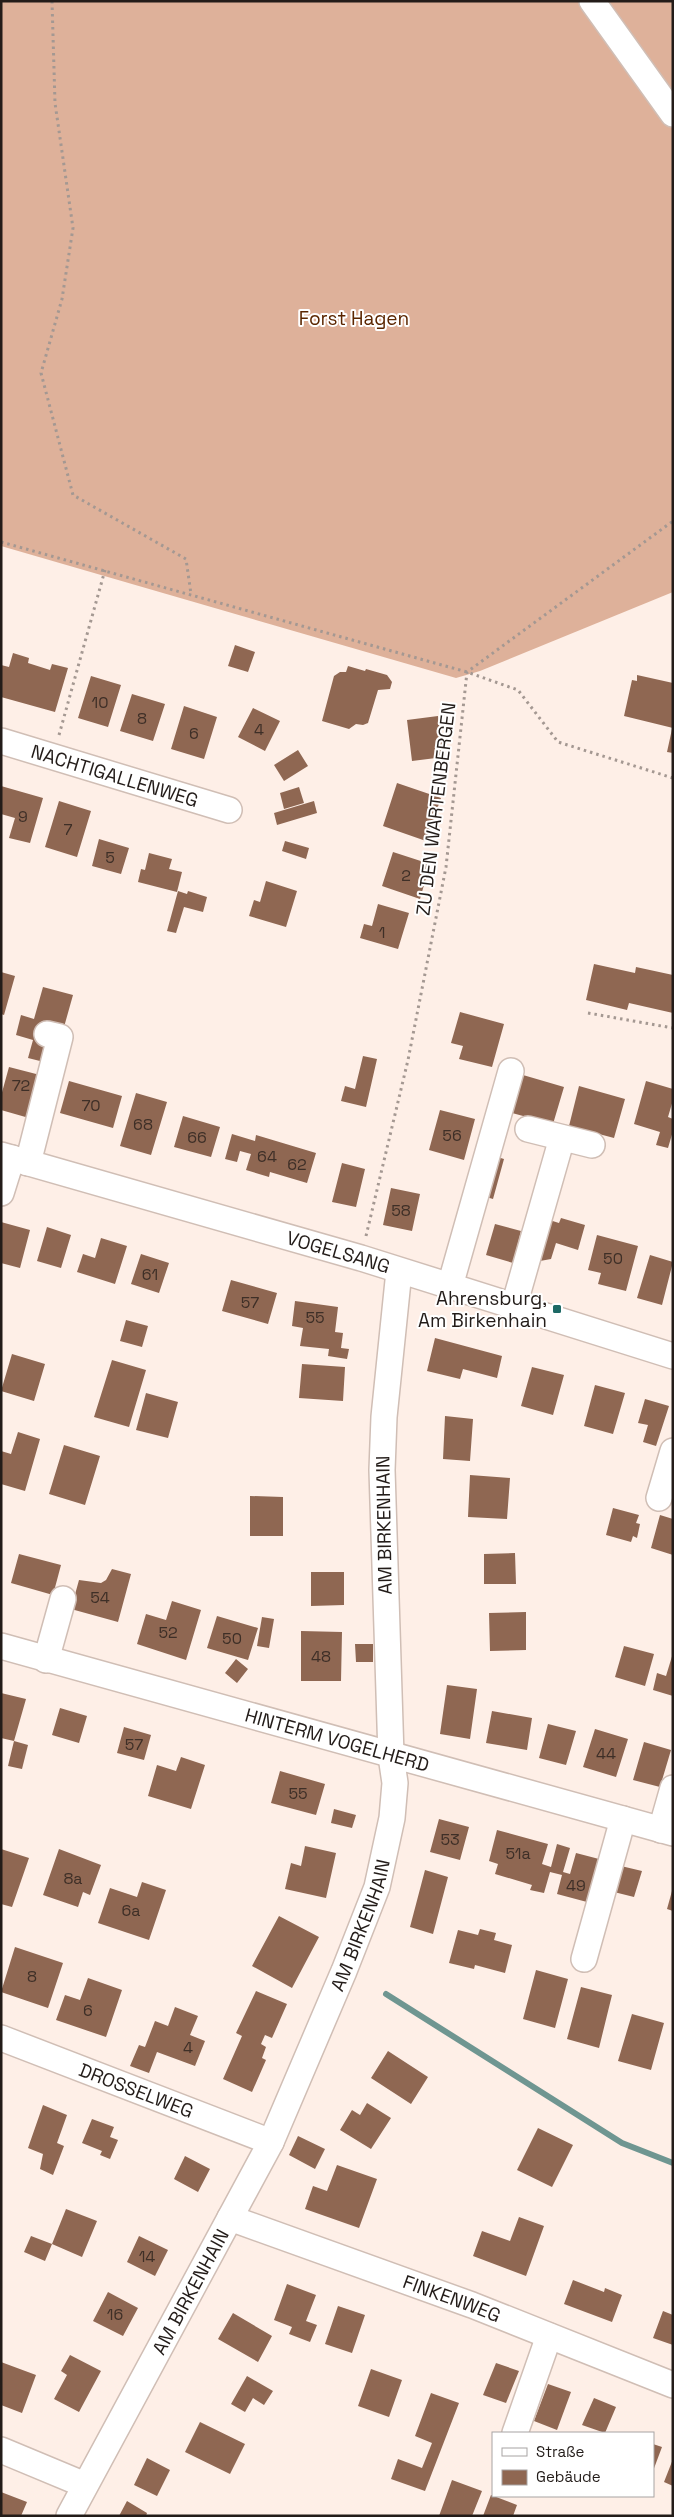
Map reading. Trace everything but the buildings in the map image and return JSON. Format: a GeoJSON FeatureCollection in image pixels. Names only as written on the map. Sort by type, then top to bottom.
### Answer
{"type":"FeatureCollection","features":[{"type":"Feature","properties":{"kind":"street"},"geometry":{"type":"LineString","coordinates":[[592,1],[673,114]]}},
{"type":"Feature","properties":{"kind":"street","name":"NACHTIGALLENWEG"},"geometry":{"type":"LineString","coordinates":[[1,741],[229,810]]}},
{"type":"Feature","properties":{"kind":"street"},"geometry":{"type":"LineString","coordinates":[[1,1193],[60,1037],[47,1034]]}},
{"type":"Feature","properties":{"kind":"street"},"geometry":{"type":"LineString","coordinates":[[450,1286],[511,1070]]}},
{"type":"Feature","properties":{"kind":"street"},"geometry":{"type":"LineString","coordinates":[[528,1129],[592,1146]]}},
{"type":"Feature","properties":{"kind":"street"},"geometry":{"type":"LineString","coordinates":[[514,1306],[562,1138]]}},
{"type":"Feature","properties":{"kind":"street","name":"VOGELSANG"},"geometry":{"type":"LineString","coordinates":[[14,1159],[360,1258],[673,1356]]}},
{"type":"Feature","properties":{"kind":"street","name":"AM BIRKENHAIN"},"geometry":{"type":"LineString","coordinates":[[69,2516],[271,2142],[377,1887],[392,1818],[395,1782],[391,1756],[382,1470],[384,1417],[399,1271]]}},
{"type":"Feature","properties":{"kind":"street"},"geometry":{"type":"LineString","coordinates":[[659,1498],[673,1452]]}},
{"type":"Feature","properties":{"kind":"street"},"geometry":{"type":"LineString","coordinates":[[46,1660],[63,1598]]}},
{"type":"Feature","properties":{"kind":"street","name":"HINTERM VOGELHERD"},"geometry":{"type":"LineString","coordinates":[[1,1646],[391,1756],[667,1831]]}},
{"type":"Feature","properties":{"kind":"street"},"geometry":{"type":"LineString","coordinates":[[667,1831],[673,1788]]}},
{"type":"Feature","properties":{"kind":"street"},"geometry":{"type":"LineString","coordinates":[[584,1959],[623,1819]]}},
{"type":"Feature","properties":{"kind":"street","name":"DROSSELWEG"},"geometry":{"type":"LineString","coordinates":[[1,2038],[271,2142]]}},
{"type":"Feature","properties":{"kind":"street","name":"FINKENWEG"},"geometry":{"type":"LineString","coordinates":[[230,2218],[472,2305],[673,2385]]}},
{"type":"Feature","properties":{"kind":"street"},"geometry":{"type":"LineString","coordinates":[[515,2432],[549,2336]]}},
{"type":"Feature","properties":{"kind":"street"},"geometry":{"type":"LineString","coordinates":[[1,2450],[85,2485]]}},
{"type":"Feature","properties":{"kind":"path"},"geometry":{"type":"LineString","coordinates":[[52,1],[55,104],[73,228],[62,298],[42,373],[73,495],[186,560],[191,594]]}},
{"type":"Feature","properties":{"kind":"path"},"geometry":{"type":"LineString","coordinates":[[467,672],[673,521]]}},
{"type":"Feature","properties":{"kind":"path"},"geometry":{"type":"LineString","coordinates":[[1,542],[467,672],[518,690],[558,742],[673,778]]}},
{"type":"Feature","properties":{"kind":"path"},"geometry":{"type":"LineString","coordinates":[[57,742],[105,570]]}},
{"type":"Feature","properties":{"kind":"path","name":"ZU DEN WARTENBERGEN"},"geometry":{"type":"LineString","coordinates":[[360,1258],[408,1060],[446,867],[467,672]]}},
{"type":"Feature","properties":{"kind":"path"},"geometry":{"type":"LineString","coordinates":[[588,1013],[673,1028]]}},
{"type":"Feature","properties":{"kind":"green space","name":"Forst Hagen"},"geometry":{"type":"Polygon","coordinates":[[[1,1],[673,1],[673,592],[480,671],[456,678],[1,546],[1,1]]]}},
{"type":"Feature","properties":{"kind":"waterway"},"geometry":{"type":"LineString","coordinates":[[386,1994],[622,2143],[673,2163]]}},
{"type":"Feature","properties":{"kind":"place","name":"Ahrensburg, Am Birkenhain"},"geometry":{"type":"Point","coordinates":[557,1309]}}]}
